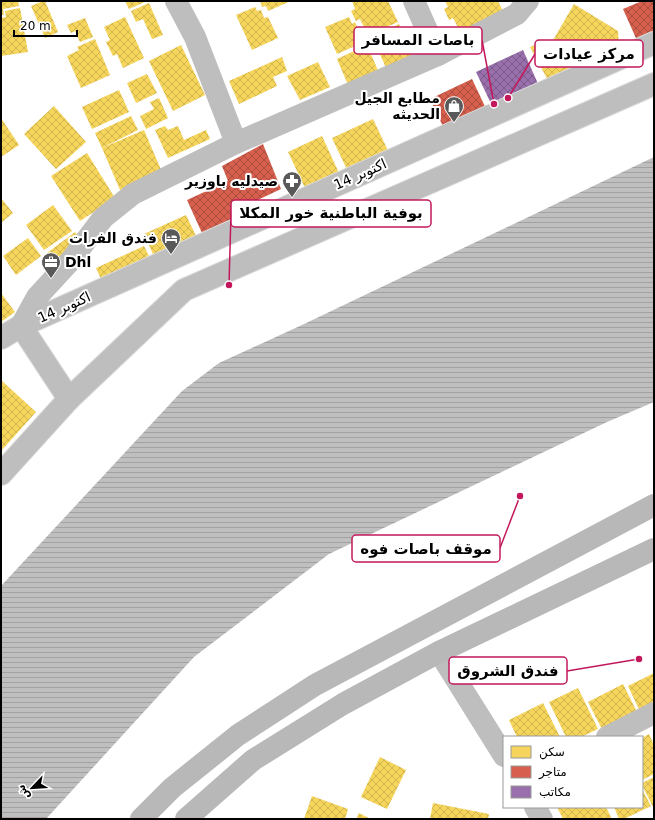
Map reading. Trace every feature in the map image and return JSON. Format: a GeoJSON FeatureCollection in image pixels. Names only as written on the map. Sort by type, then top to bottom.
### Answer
{"type":"FeatureCollection","features":[{"type":"Feature","properties":{"kind":"main road"},"geometry":{"type":"LineString","coordinates":[[176,1],[195,37],[236,143]]}},
{"type":"Feature","properties":{"kind":"main road"},"geometry":{"type":"LineString","coordinates":[[414,1],[438,55]]}},
{"type":"Feature","properties":{"kind":"main road"},"geometry":{"type":"LineString","coordinates":[[69,399],[21,326],[36,297],[72,259],[103,218],[133,194],[236,143],[438,55],[517,14],[528,1]]}},
{"type":"Feature","properties":{"kind":"main road","name":"14 اكتوبر"},"geometry":{"type":"LineString","coordinates":[[1,338],[21,326],[654,43]]}},
{"type":"Feature","properties":{"kind":"main road"},"geometry":{"type":"LineString","coordinates":[[1,474],[69,399],[184,290],[654,84]]}},
{"type":"Feature","properties":{"kind":"main road"},"geometry":{"type":"LineString","coordinates":[[141,819],[172,788],[238,735],[315,685],[654,505]]}},
{"type":"Feature","properties":{"kind":"main road"},"geometry":{"type":"LineString","coordinates":[[186,819],[253,760],[343,704],[439,652],[654,549]]}},
{"type":"Feature","properties":{"kind":"main road"},"geometry":{"type":"LineString","coordinates":[[439,652],[503,754]]}},
{"type":"Feature","properties":{"kind":"main road"},"geometry":{"type":"LineString","coordinates":[[609,736],[654,713]]}},
{"type":"Feature","properties":{"kind":"main road"},"geometry":{"type":"LineString","coordinates":[[536,808],[542,819]]}},
{"type":"Feature","properties":{"kind":"shaded area"},"geometry":{"type":"Polygon","coordinates":[[[654,157],[654,402],[607,422],[329,554],[194,657],[46,819],[1,819],[1,586],[182,391],[219,363],[654,157]]]}},
{"type":"Feature","properties":{"kind":"building: سكن"},"geometry":{"type":"Polygon","coordinates":[[[1,1],[18,1],[19,6],[3,9],[4,15],[1,15],[1,1]]]}},
{"type":"Feature","properties":{"kind":"building: سكن"},"geometry":{"type":"Polygon","coordinates":[[[45,1],[58,32],[45,38],[31,6],[45,1]]]}},
{"type":"Feature","properties":{"kind":"building: سكن"},"geometry":{"type":"Polygon","coordinates":[[[125,1],[147,1],[129,9],[125,1]]]}},
{"type":"Feature","properties":{"kind":"building: سكن"},"geometry":{"type":"Polygon","coordinates":[[[260,1],[291,1],[268,11],[266,6],[262,7],[260,1]]]}},
{"type":"Feature","properties":{"kind":"building: سكن"},"geometry":{"type":"Polygon","coordinates":[[[352,1],[388,1],[398,22],[368,35],[360,19],[356,21],[351,11],[355,9],[352,1]]]}},
{"type":"Feature","properties":{"kind":"building: سكن"},"geometry":{"type":"Polygon","coordinates":[[[445,1],[498,1],[503,11],[461,33],[453,18],[449,20],[444,9],[448,7],[445,1]]]}},
{"type":"Feature","properties":{"kind":"building: سكن"},"geometry":{"type":"Polygon","coordinates":[[[149,3],[163,35],[152,39],[143,19],[136,22],[131,11],[149,3]]]}},
{"type":"Feature","properties":{"kind":"building: سكن"},"geometry":{"type":"Polygon","coordinates":[[[574,4],[618,31],[619,48],[604,55],[602,52],[596,55],[595,61],[583,64],[562,54],[560,56],[548,49],[574,4]]]}},
{"type":"Feature","properties":{"kind":"building: سكن"},"geometry":{"type":"Polygon","coordinates":[[[255,7],[257,11],[261,10],[264,18],[268,17],[278,38],[252,50],[236,15],[255,7]]]}},
{"type":"Feature","properties":{"kind":"building: سكن"},"geometry":{"type":"Polygon","coordinates":[[[20,8],[28,52],[1,56],[1,18],[6,17],[5,11],[20,8]]]}},
{"type":"Feature","properties":{"kind":"building: سكن"},"geometry":{"type":"Polygon","coordinates":[[[125,17],[144,58],[123,68],[117,54],[113,56],[106,42],[110,40],[104,27],[125,17]]]}},
{"type":"Feature","properties":{"kind":"building: سكن"},"geometry":{"type":"Polygon","coordinates":[[[349,17],[352,24],[355,22],[364,42],[337,54],[325,27],[349,17]]]}},
{"type":"Feature","properties":{"kind":"building: سكن"},"geometry":{"type":"Polygon","coordinates":[[[85,18],[93,37],[80,42],[75,31],[71,33],[67,25],[85,18]]]}},
{"type":"Feature","properties":{"kind":"building: سكن"},"geometry":{"type":"Polygon","coordinates":[[[399,24],[415,59],[388,72],[372,37],[399,24]]]}},
{"type":"Feature","properties":{"kind":"building: سكن"},"geometry":{"type":"Polygon","coordinates":[[[95,39],[110,75],[81,88],[67,56],[79,50],[77,47],[95,39]]]}},
{"type":"Feature","properties":{"kind":"building: سكن"},"geometry":{"type":"Polygon","coordinates":[[[537,44],[574,64],[580,77],[550,84],[530,47],[537,44]]]}},
{"type":"Feature","properties":{"kind":"building: سكن"},"geometry":{"type":"Polygon","coordinates":[[[181,45],[205,95],[173,111],[149,61],[181,45]]]}},
{"type":"Feature","properties":{"kind":"building: سكن"},"geometry":{"type":"Polygon","coordinates":[[[367,45],[380,75],[348,85],[337,59],[367,45]]]}},
{"type":"Feature","properties":{"kind":"building: سكن"},"geometry":{"type":"Polygon","coordinates":[[[282,57],[287,71],[273,77],[277,86],[239,104],[229,81],[282,57]]]}},
{"type":"Feature","properties":{"kind":"building: سكن"},"geometry":{"type":"Polygon","coordinates":[[[318,62],[330,87],[300,100],[287,76],[318,62]]]}},
{"type":"Feature","properties":{"kind":"building: سكن"},"geometry":{"type":"Polygon","coordinates":[[[147,74],[157,93],[136,103],[127,83],[147,74]]]}},
{"type":"Feature","properties":{"kind":"building: سكن"},"geometry":{"type":"Polygon","coordinates":[[[119,90],[129,112],[92,129],[82,107],[119,90]]]}},
{"type":"Feature","properties":{"kind":"building: سكن"},"geometry":{"type":"Polygon","coordinates":[[[159,98],[168,118],[146,129],[140,116],[154,109],[150,102],[159,98]]]}},
{"type":"Feature","properties":{"kind":"building: سكن"},"geometry":{"type":"Polygon","coordinates":[[[54,106],[86,142],[56,169],[24,134],[54,106]]]}},
{"type":"Feature","properties":{"kind":"building: سكن"},"geometry":{"type":"Polygon","coordinates":[[[131,116],[138,130],[102,148],[95,133],[131,116]]]}},
{"type":"Feature","properties":{"kind":"building: سكن"},"geometry":{"type":"Polygon","coordinates":[[[1,118],[19,145],[1,157],[1,118]]]}},
{"type":"Feature","properties":{"kind":"building: سكن"},"geometry":{"type":"Polygon","coordinates":[[[373,119],[392,159],[351,178],[332,138],[373,119]]]}},
{"type":"Feature","properties":{"kind":"building: سكن"},"geometry":{"type":"Polygon","coordinates":[[[165,126],[168,130],[178,126],[184,140],[206,130],[210,139],[168,158],[155,130],[165,126]]]}},
{"type":"Feature","properties":{"kind":"building: سكن"},"geometry":{"type":"Polygon","coordinates":[[[144,130],[162,172],[120,190],[102,148],[144,130]]]}},
{"type":"Feature","properties":{"kind":"building: سكن"},"geometry":{"type":"Polygon","coordinates":[[[322,136],[339,173],[305,188],[288,152],[322,136]]]}},
{"type":"Feature","properties":{"kind":"building: سكن"},"geometry":{"type":"Polygon","coordinates":[[[87,153],[115,198],[80,221],[51,176],[87,153]]]}},
{"type":"Feature","properties":{"kind":"building: سكن"},"geometry":{"type":"Polygon","coordinates":[[[1,198],[13,213],[1,223],[1,198]]]}},
{"type":"Feature","properties":{"kind":"building: سكن"},"geometry":{"type":"Polygon","coordinates":[[[53,205],[72,231],[44,250],[26,225],[53,205]]]}},
{"type":"Feature","properties":{"kind":"building: سكن"},"geometry":{"type":"Polygon","coordinates":[[[186,215],[203,250],[160,270],[144,234],[186,215]]]}},
{"type":"Feature","properties":{"kind":"building: سكن"},"geometry":{"type":"Polygon","coordinates":[[[75,232],[82,241],[59,268],[47,253],[75,232]]]}},
{"type":"Feature","properties":{"kind":"building: سكن"},"geometry":{"type":"Polygon","coordinates":[[[28,238],[41,256],[16,275],[3,256],[28,238]]]}},
{"type":"Feature","properties":{"kind":"building: سكن"},"geometry":{"type":"Polygon","coordinates":[[[144,246],[159,277],[110,299],[96,268],[144,246]]]}},
{"type":"Feature","properties":{"kind":"building: سكن"},"geometry":{"type":"Polygon","coordinates":[[[1,293],[15,312],[1,322],[1,293]]]}},
{"type":"Feature","properties":{"kind":"building: سكن"},"geometry":{"type":"Polygon","coordinates":[[[1,380],[36,412],[1,451],[1,380]]]}},
{"type":"Feature","properties":{"kind":"building: سكن"},"geometry":{"type":"Polygon","coordinates":[[[654,673],[654,713],[643,718],[628,686],[654,673]]]}},
{"type":"Feature","properties":{"kind":"building: سكن"},"geometry":{"type":"Polygon","coordinates":[[[623,684],[641,720],[605,736],[588,702],[623,684]]]}},
{"type":"Feature","properties":{"kind":"building: سكن"},"geometry":{"type":"Polygon","coordinates":[[[578,688],[598,729],[583,736],[566,736],[549,702],[578,688]]]}},
{"type":"Feature","properties":{"kind":"building: سكن"},"geometry":{"type":"Polygon","coordinates":[[[543,703],[560,736],[517,736],[509,720],[543,703]]]}},
{"type":"Feature","properties":{"kind":"building: سكن"},"geometry":{"type":"Polygon","coordinates":[[[649,734],[654,745],[654,774],[643,780],[643,737],[649,734]]]}},
{"type":"Feature","properties":{"kind":"building: سكن"},"geometry":{"type":"Polygon","coordinates":[[[380,757],[406,770],[387,809],[361,797],[380,757]]]}},
{"type":"Feature","properties":{"kind":"building: سكن"},"geometry":{"type":"Polygon","coordinates":[[[654,777],[654,809],[643,787],[643,782],[654,777]]]}},
{"type":"Feature","properties":{"kind":"building: سكن"},"geometry":{"type":"Polygon","coordinates":[[[643,791],[651,806],[624,819],[619,819],[614,808],[643,808],[643,791]]]}},
{"type":"Feature","properties":{"kind":"building: سكن"},"geometry":{"type":"Polygon","coordinates":[[[312,796],[348,809],[345,819],[304,819],[312,796]]]}},
{"type":"Feature","properties":{"kind":"building: سكن"},"geometry":{"type":"Polygon","coordinates":[[[433,803],[489,814],[488,819],[430,819],[433,803]]]}},
{"type":"Feature","properties":{"kind":"building: سكن"},"geometry":{"type":"Polygon","coordinates":[[[558,808],[606,808],[612,819],[563,819],[558,808]]]}},
{"type":"Feature","properties":{"kind":"building: سكن"},"geometry":{"type":"Polygon","coordinates":[[[359,813],[371,819],[356,819],[359,813]]]}},
{"type":"Feature","properties":{"kind":"building: متاجر"},"geometry":{"type":"Polygon","coordinates":[[[642,1],[654,1],[654,50],[643,54],[623,9],[642,1]]]}},
{"type":"Feature","properties":{"kind":"building: متاجر"},"geometry":{"type":"Polygon","coordinates":[[[472,79],[490,117],[448,137],[430,99],[472,79]]]}},
{"type":"Feature","properties":{"kind":"building: متاجر"},"geometry":{"type":"Polygon","coordinates":[[[263,144],[281,189],[243,207],[251,223],[207,244],[187,200],[228,181],[222,166],[263,144]]]}},
{"type":"Feature","properties":{"kind":"building: مكاتب"},"geometry":{"type":"Polygon","coordinates":[[[523,50],[539,86],[495,112],[476,72],[523,50]]]}},
{"type":"Feature","properties":{"kind":"place","name":"مركز عيادات"},"geometry":{"type":"Point","coordinates":[508,98]}},
{"type":"Feature","properties":{"kind":"place","name":"باصات المسافر"},"geometry":{"type":"Point","coordinates":[494,104]}},
{"type":"Feature","properties":{"kind":"place","name":"مطابع الجيل الحديثه"},"geometry":{"type":"Point","coordinates":[454,123]}},
{"type":"Feature","properties":{"kind":"place","name":"صيدليه باوزير"},"geometry":{"type":"Point","coordinates":[292,198]}},
{"type":"Feature","properties":{"kind":"place","name":"فندق الفرات"},"geometry":{"type":"Point","coordinates":[171,255]}},
{"type":"Feature","properties":{"kind":"place","name":"Dhl"},"geometry":{"type":"Point","coordinates":[51,279]}},
{"type":"Feature","properties":{"kind":"place","name":"بوفية الباطنية خور المكلا"},"geometry":{"type":"Point","coordinates":[229,285]}},
{"type":"Feature","properties":{"kind":"place","name":"موقف باصات فوه"},"geometry":{"type":"Point","coordinates":[520,496]}},
{"type":"Feature","properties":{"kind":"place","name":"فندق الشروق"},"geometry":{"type":"Point","coordinates":[639,659]}}]}
